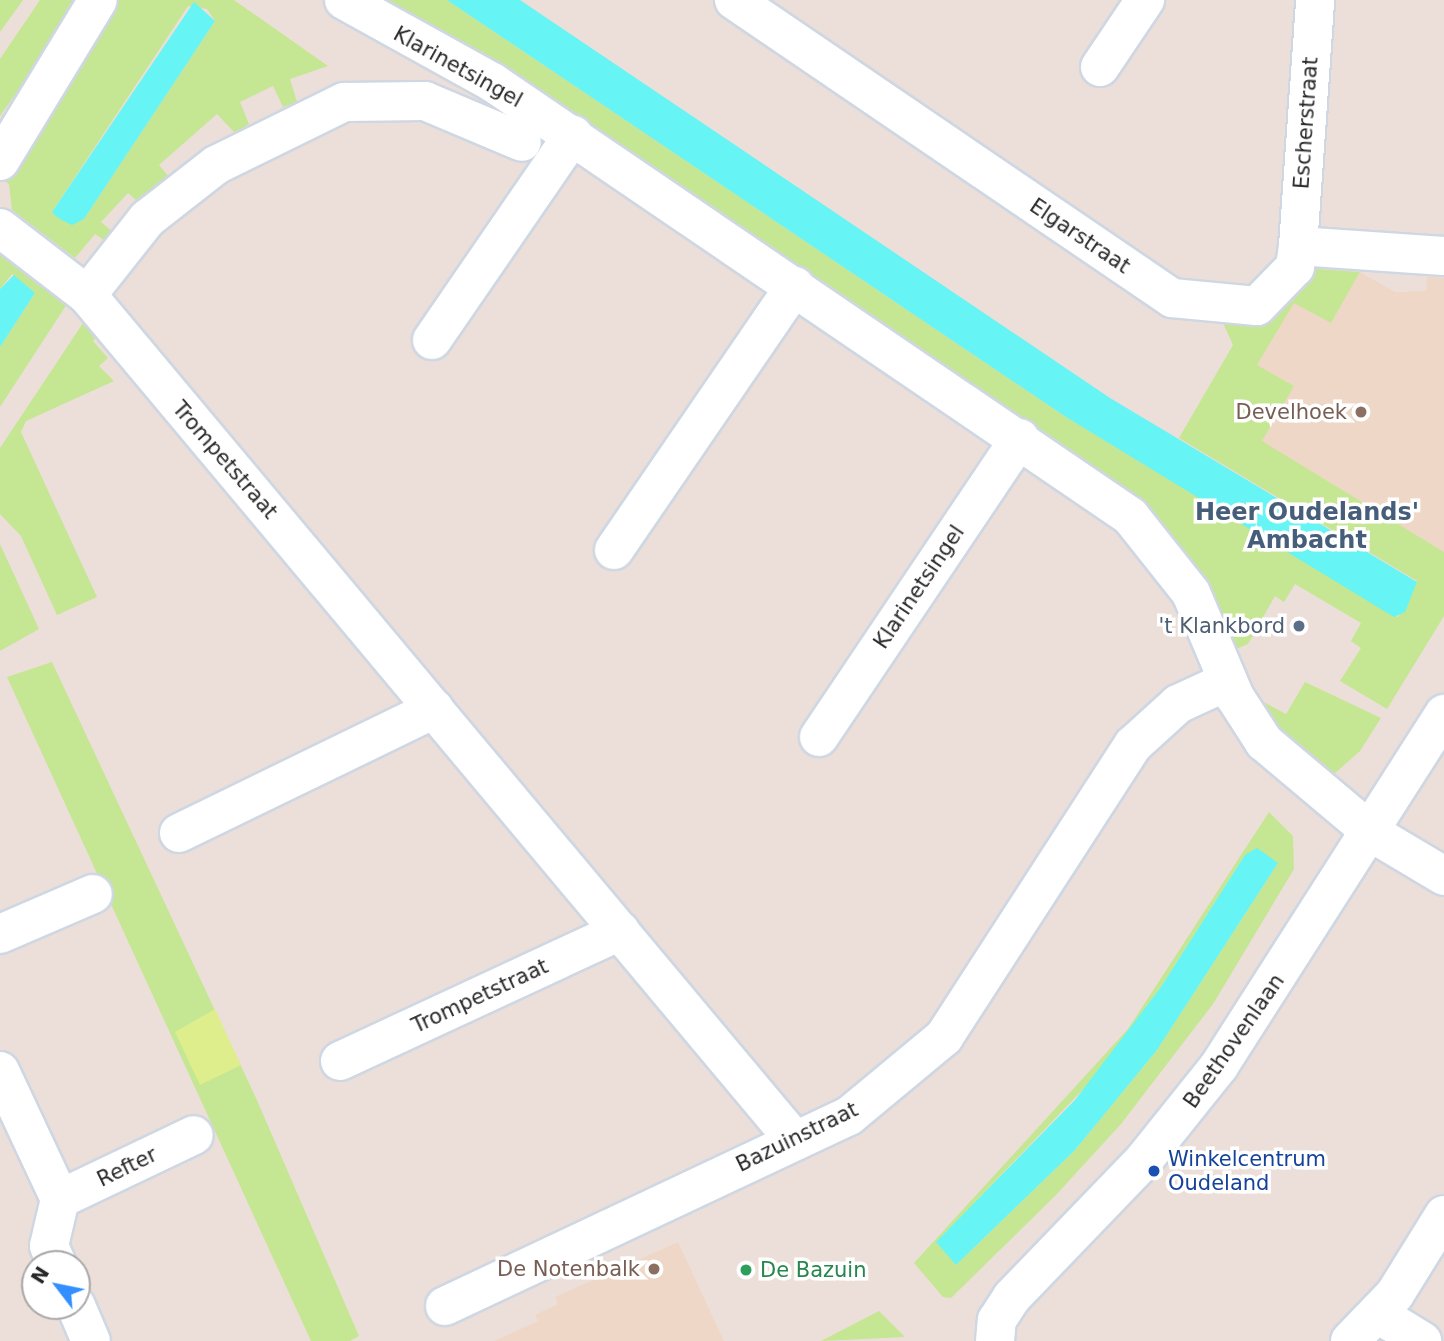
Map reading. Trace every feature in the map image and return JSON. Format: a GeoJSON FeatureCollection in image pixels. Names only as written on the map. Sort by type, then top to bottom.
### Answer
{"type":"FeatureCollection","features":[{"type":"Feature","properties":{"kind":"street"},"geometry":{"type":"LineString","coordinates":[[0,162],[35,95],[98,0]]}},
{"type":"Feature","properties":{"kind":"street","name":"Klarinetsingel"},"geometry":{"type":"LineString","coordinates":[[344,0],[492,82],[573,135],[1020,438],[1130,516],[1162,552],[1191,593],[1228,681],[1271,750],[1372,833],[1444,876]]}},
{"type":"Feature","properties":{"kind":"street","name":"Elgarstraat"},"geometry":{"type":"LineString","coordinates":[[734,0],[1172,298],[1257,306],[1295,267],[1298,246]]}},
{"type":"Feature","properties":{"kind":"street"},"geometry":{"type":"LineString","coordinates":[[1100,67],[1145,0]]}},
{"type":"Feature","properties":{"kind":"street","name":"Escherstraat"},"geometry":{"type":"LineString","coordinates":[[1298,246],[1315,0]]}},
{"type":"Feature","properties":{"kind":"street"},"geometry":{"type":"LineString","coordinates":[[0,130],[35,95]]}},
{"type":"Feature","properties":{"kind":"street","name":"Klarinetsingel"},"geometry":{"type":"LineString","coordinates":[[86,295],[147,219],[216,165],[344,102],[425,101],[522,142]]}},
{"type":"Feature","properties":{"kind":"street"},"geometry":{"type":"LineString","coordinates":[[432,340],[573,135]]}},
{"type":"Feature","properties":{"kind":"street","name":"Trompetstraat"},"geometry":{"type":"LineString","coordinates":[[0,228],[86,295],[795,1141]]}},
{"type":"Feature","properties":{"kind":"street"},"geometry":{"type":"LineString","coordinates":[[1298,246],[1444,256]]}},
{"type":"Feature","properties":{"kind":"street"},"geometry":{"type":"LineString","coordinates":[[614,550],[795,286]]}},
{"type":"Feature","properties":{"kind":"street","name":"Klarinetsingel"},"geometry":{"type":"LineString","coordinates":[[819,737],[1020,438]]}},
{"type":"Feature","properties":{"kind":"street","name":"Bazuinstraat"},"geometry":{"type":"LineString","coordinates":[[445,1306],[849,1116],[944,1037],[1133,745],[1178,704],[1228,681]]}},
{"type":"Feature","properties":{"kind":"street"},"geometry":{"type":"LineString","coordinates":[[179,834],[434,709]]}},
{"type":"Feature","properties":{"kind":"street","name":"Beethovenlaan"},"geometry":{"type":"LineString","coordinates":[[995,1341],[997,1320],[1012,1297],[1143,1161],[1219,1066],[1372,833],[1444,714]]}},
{"type":"Feature","properties":{"kind":"street"},"geometry":{"type":"LineString","coordinates":[[0,933],[93,894]]}},
{"type":"Feature","properties":{"kind":"street","name":"Trompetstraat"},"geometry":{"type":"LineString","coordinates":[[340,1061],[620,931]]}},
{"type":"Feature","properties":{"kind":"street"},"geometry":{"type":"LineString","coordinates":[[0,1071],[60,1199],[49,1246],[51,1250]]}},
{"type":"Feature","properties":{"kind":"street","name":"Refter"},"geometry":{"type":"LineString","coordinates":[[60,1199],[194,1135]]}},
{"type":"Feature","properties":{"kind":"street"},"geometry":{"type":"LineString","coordinates":[[1422,1341],[1358,1328],[1444,1214]]}},
{"type":"Feature","properties":{"kind":"street"},"geometry":{"type":"LineString","coordinates":[[82,1320],[91,1341]]}},
{"type":"Feature","properties":{"kind":"shaded area","name":"Develhoek"},"geometry":{"type":"Polygon","coordinates":[[[1360,272],[1395,292],[1426,291],[1427,277],[1444,278],[1444,552],[1261,441],[1257,365],[1294,302],[1331,323],[1360,272]]]}},
{"type":"Feature","properties":{"kind":"shaded area","name":"De Notenbalk"},"geometry":{"type":"Polygon","coordinates":[[[678,1242],[724,1341],[494,1341],[538,1321],[535,1315],[558,1304],[555,1297],[678,1242]]]}},
{"type":"Feature","properties":{"kind":"green space"},"geometry":{"type":"Polygon","coordinates":[[[0,0],[23,0],[0,32],[0,0]]]}},
{"type":"Feature","properties":{"kind":"green space"},"geometry":{"type":"Polygon","coordinates":[[[40,0],[82,0],[0,116],[0,59],[40,0]]]}},
{"type":"Feature","properties":{"kind":"green space"},"geometry":{"type":"Polygon","coordinates":[[[115,0],[234,0],[328,66],[290,79],[297,102],[283,107],[273,86],[240,102],[249,124],[235,133],[217,114],[159,165],[174,183],[145,208],[128,193],[101,222],[120,238],[114,247],[95,234],[75,258],[12,210],[9,184],[0,177],[115,0]],[[188,6],[52,212],[84,219],[215,21],[207,9],[188,6]]]}},
{"type":"Feature","properties":{"kind":"green space"},"geometry":{"type":"Polygon","coordinates":[[[368,0],[447,0],[1066,417],[1398,617],[1417,581],[1179,438],[1233,345],[1220,316],[1264,320],[1317,269],[1360,272],[1331,323],[1294,303],[1257,365],[1294,386],[1262,441],[1444,552],[1444,616],[1387,709],[1340,681],[1361,648],[1351,641],[1361,623],[1295,584],[1284,602],[1275,596],[1248,644],[1232,651],[1205,589],[368,0]]]}},
{"type":"Feature","properties":{"kind":"green space"},"geometry":{"type":"Polygon","coordinates":[[[0,241],[69,301],[0,407],[0,347],[35,293],[12,274],[0,289],[0,241]]]}},
{"type":"Feature","properties":{"kind":"green space"},"geometry":{"type":"Polygon","coordinates":[[[83,323],[98,335],[93,341],[108,358],[99,366],[114,381],[26,421],[21,432],[97,597],[57,615],[21,536],[0,514],[0,448],[83,323]]]}},
{"type":"Feature","properties":{"kind":"green space"},"geometry":{"type":"Polygon","coordinates":[[[0,544],[39,629],[0,651],[0,544]]]}},
{"type":"Feature","properties":{"kind":"green space"},"geometry":{"type":"Polygon","coordinates":[[[52,662],[256,1098],[359,1336],[350,1341],[311,1341],[7,677],[52,662]]]}},
{"type":"Feature","properties":{"kind":"green space"},"geometry":{"type":"Polygon","coordinates":[[[1305,682],[1381,718],[1360,751],[1334,774],[1327,767],[1319,774],[1293,750],[1258,699],[1286,714],[1305,682]]]}},
{"type":"Feature","properties":{"kind":"green space"},"geometry":{"type":"Polygon","coordinates":[[[1269,812],[1293,836],[1294,869],[1213,1004],[1121,1124],[1055,1196],[951,1298],[943,1297],[914,1263],[1128,1029],[1269,812]],[[1245,855],[1161,987],[1090,1082],[937,1242],[956,1265],[1075,1150],[1157,1050],[1278,863],[1245,855]]]}},
{"type":"Feature","properties":{"kind":"green space"},"geometry":{"type":"Polygon","coordinates":[[[215,1009],[241,1065],[200,1085],[175,1032],[215,1009]]]}},
{"type":"Feature","properties":{"kind":"green space"},"geometry":{"type":"Polygon","coordinates":[[[879,1311],[905,1337],[821,1341],[879,1311]]]}},
{"type":"Feature","properties":{"kind":"water"},"geometry":{"type":"Polygon","coordinates":[[[447,0],[520,0],[1110,398],[1417,582],[1405,612],[1394,617],[1066,417],[447,0]]]}},
{"type":"Feature","properties":{"kind":"water"},"geometry":{"type":"Polygon","coordinates":[[[194,2],[215,21],[84,219],[72,225],[58,218],[52,212],[194,2]]]}},
{"type":"Feature","properties":{"kind":"water"},"geometry":{"type":"Polygon","coordinates":[[[14,275],[35,293],[0,347],[0,289],[14,275]]]}},
{"type":"Feature","properties":{"kind":"water"},"geometry":{"type":"Polygon","coordinates":[[[1257,848],[1278,863],[1157,1050],[1075,1150],[956,1265],[936,1242],[1075,1100],[1161,987],[1245,855],[1257,848]]]}},
{"type":"Feature","properties":{"kind":"place","name":"Develhoek"},"geometry":{"type":"Point","coordinates":[1361,412]}},
{"type":"Feature","properties":{"kind":"place","name":"'t Klankbord"},"geometry":{"type":"Point","coordinates":[1299,626]}},
{"type":"Feature","properties":{"kind":"place","name":"Winkelcentrum Oudeland"},"geometry":{"type":"Point","coordinates":[1154,1171]}},
{"type":"Feature","properties":{"kind":"place","name":"De Notenbalk"},"geometry":{"type":"Point","coordinates":[654,1269]}},
{"type":"Feature","properties":{"kind":"place","name":"De Bazuin"},"geometry":{"type":"Point","coordinates":[746,1270]}},
{"type":"Feature","properties":{"kind":"district","name":"Heer Oudelands' Ambacht"},"geometry":{"type":"Point","coordinates":[1307,527]}}]}
